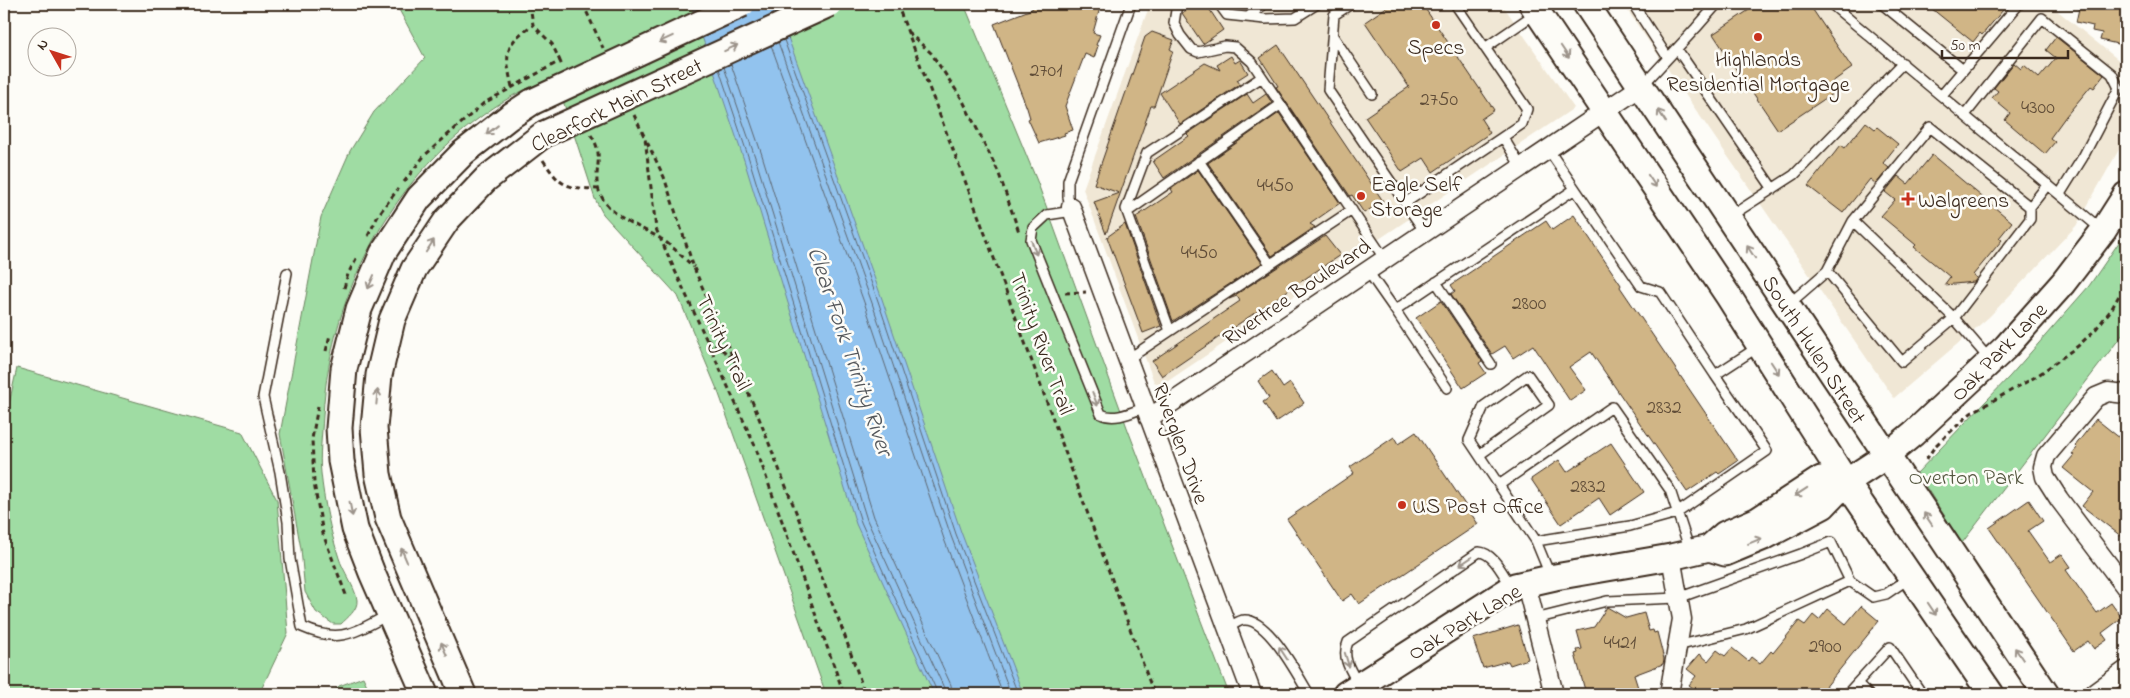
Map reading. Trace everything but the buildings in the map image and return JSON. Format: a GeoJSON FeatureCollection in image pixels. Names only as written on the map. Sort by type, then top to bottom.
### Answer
{"type":"FeatureCollection","features":[{"type":"Feature","properties":{"kind":"street","name":"Clearfork Main Street"},"geometry":{"type":"LineString","coordinates":[[425,694],[355,529],[341,461],[339,428],[344,369],[359,309],[383,253],[419,198],[463,153],[509,116],[532,102],[742,4]]}},
{"type":"Feature","properties":{"kind":"street","name":"Clearfork Main Street"},"geometry":{"type":"LineString","coordinates":[[463,694],[388,518],[378,474],[374,428],[379,375],[392,320],[414,269],[447,220],[486,179],[544,134],[829,4]]}},
{"type":"Feature","properties":{"kind":"street","name":"South Hulen Street"},"geometry":{"type":"LineString","coordinates":[[1586,4],[2046,694]]}},
{"type":"Feature","properties":{"kind":"street","name":"South Hulen Street"},"geometry":{"type":"LineString","coordinates":[[1534,8],[1760,346],[1846,482],[1991,694]]}},
{"type":"Feature","properties":{"kind":"street","name":"Rivertree Boulevard"},"geometry":{"type":"LineString","coordinates":[[1148,412],[1425,232],[1642,86]]}},
{"type":"Feature","properties":{"kind":"street","name":"Oak Park Lane"},"geometry":{"type":"LineString","coordinates":[[1350,692],[1519,586],[1551,578],[1690,553],[1724,534],[1758,520],[1821,479],[1846,482],[1886,456],[1914,433],[1991,362],[2063,283],[2103,231],[2126,195]]}},
{"type":"Feature","properties":{"kind":"street","name":"Riverglen Drive"},"geometry":{"type":"LineString","coordinates":[[1072,209],[1252,694]]}},
{"type":"Feature","properties":{"kind":"street"},"geometry":{"type":"LineString","coordinates":[[2126,394],[2108,392],[2096,397],[2046,456],[2043,467],[2045,478],[2059,499],[2126,588]]}},
{"type":"Feature","properties":{"kind":"street"},"geometry":{"type":"LineString","coordinates":[[1669,694],[1682,619],[1678,598],[1690,553]]}},
{"type":"Feature","properties":{"kind":"street"},"geometry":{"type":"LineString","coordinates":[[1519,586],[1535,619],[1554,694]]}},
{"type":"Feature","properties":{"kind":"street"},"geometry":{"type":"LineString","coordinates":[[390,614],[423,600]]}},
{"type":"Feature","properties":{"kind":"street"},"geometry":{"type":"LineString","coordinates":[[2092,694],[2112,689],[2126,670]]}},
{"type":"Feature","properties":{"kind":"lane"},"geometry":{"type":"LineString","coordinates":[[1131,4],[1068,181],[1068,197],[1072,209],[1047,215],[1033,228],[1031,240],[1101,414],[1112,416],[1148,412]]}},
{"type":"Feature","properties":{"kind":"lane"},"geometry":{"type":"LineString","coordinates":[[1177,4],[1174,23],[1180,35],[1191,49],[1198,52],[1225,46],[1235,47],[1252,62],[1384,258]]}},
{"type":"Feature","properties":{"kind":"lane"},"geometry":{"type":"LineString","coordinates":[[1219,4],[1227,15],[1294,18],[1317,4]]}},
{"type":"Feature","properties":{"kind":"lane"},"geometry":{"type":"LineString","coordinates":[[1248,17],[1264,4]]}},
{"type":"Feature","properties":{"kind":"lane"},"geometry":{"type":"LineString","coordinates":[[1351,4],[1334,15],[1328,90],[1425,232]]}},
{"type":"Feature","properties":{"kind":"lane"},"geometry":{"type":"LineString","coordinates":[[1406,203],[1522,124],[1527,109],[1455,4]]}},
{"type":"Feature","properties":{"kind":"lane"},"geometry":{"type":"LineString","coordinates":[[1633,4],[1668,58]]}},
{"type":"Feature","properties":{"kind":"lane"},"geometry":{"type":"LineString","coordinates":[[1642,86],[1716,4]]}},
{"type":"Feature","properties":{"kind":"lane"},"geometry":{"type":"LineString","coordinates":[[1831,4],[2103,231]]}},
{"type":"Feature","properties":{"kind":"lane"},"geometry":{"type":"LineString","coordinates":[[1882,4],[1963,70]]}},
{"type":"Feature","properties":{"kind":"lane"},"geometry":{"type":"LineString","coordinates":[[1942,95],[2019,4]]}},
{"type":"Feature","properties":{"kind":"lane"},"geometry":{"type":"LineString","coordinates":[[1486,48],[1534,8]]}},
{"type":"Feature","properties":{"kind":"lane"},"geometry":{"type":"LineString","coordinates":[[1965,115],[2042,18],[2112,74],[2119,88],[2083,157],[2060,194]]}},
{"type":"Feature","properties":{"kind":"lane"},"geometry":{"type":"LineString","coordinates":[[1332,36],[1372,94]]}},
{"type":"Feature","properties":{"kind":"lane"},"geometry":{"type":"LineString","coordinates":[[1677,48],[1773,189]]}},
{"type":"Feature","properties":{"kind":"lane"},"geometry":{"type":"LineString","coordinates":[[1729,218],[1794,175],[1903,63]]}},
{"type":"Feature","properties":{"kind":"lane"},"geometry":{"type":"LineString","coordinates":[[1170,331],[1126,209],[1147,153],[1262,77]]}},
{"type":"Feature","properties":{"kind":"lane"},"geometry":{"type":"LineString","coordinates":[[1127,212],[1280,105]]}},
{"type":"Feature","properties":{"kind":"lane"},"geometry":{"type":"LineString","coordinates":[[1787,306],[1827,271],[1853,221],[1930,127],[2030,207]]}},
{"type":"Feature","properties":{"kind":"lane"},"geometry":{"type":"LineString","coordinates":[[1503,137],[1521,167]]}},
{"type":"Feature","properties":{"kind":"lane"},"geometry":{"type":"LineString","coordinates":[[1536,541],[1630,526],[1677,513],[1767,451],[1660,292],[1641,286],[1548,149]]}},
{"type":"Feature","properties":{"kind":"lane"},"geometry":{"type":"LineString","coordinates":[[1199,161],[1270,264]]}},
{"type":"Feature","properties":{"kind":"lane"},"geometry":{"type":"LineString","coordinates":[[1827,271],[1902,362],[1954,318],[2030,218],[2030,207],[2048,184]]}},
{"type":"Feature","properties":{"kind":"lane"},"geometry":{"type":"LineString","coordinates":[[1395,310],[1575,189]]}},
{"type":"Feature","properties":{"kind":"lane"},"geometry":{"type":"LineString","coordinates":[[1128,359],[1352,210]]}},
{"type":"Feature","properties":{"kind":"lane"},"geometry":{"type":"LineString","coordinates":[[1853,221],[1954,318],[1991,362]]}},
{"type":"Feature","properties":{"kind":"lane"},"geometry":{"type":"LineString","coordinates":[[1367,270],[1448,388]]}},
{"type":"Feature","properties":{"kind":"lane"},"geometry":{"type":"LineString","coordinates":[[287,274],[263,397],[287,514],[290,559],[302,627],[318,634],[338,637],[356,632],[390,614]]}},
{"type":"Feature","properties":{"kind":"lane"},"geometry":{"type":"LineString","coordinates":[[1436,282],[1491,364]]}},
{"type":"Feature","properties":{"kind":"lane"},"geometry":{"type":"LineString","coordinates":[[1716,375],[1760,346]]}},
{"type":"Feature","properties":{"kind":"lane"},"geometry":{"type":"LineString","coordinates":[[1479,455],[1549,405],[1528,375],[1484,406],[1469,440],[1536,541],[1551,578]]}},
{"type":"Feature","properties":{"kind":"lane"},"geometry":{"type":"LineString","coordinates":[[1499,485],[1612,407],[1670,490],[1690,553]]}},
{"type":"Feature","properties":{"kind":"lane"},"geometry":{"type":"LineString","coordinates":[[1535,619],[1607,601],[1678,598],[1831,542],[1850,581],[1873,597],[1886,594],[1911,577]]}},
{"type":"Feature","properties":{"kind":"lane"},"geometry":{"type":"LineString","coordinates":[[1350,692],[1349,667],[1344,652],[1348,642],[1479,552],[1484,552],[1492,558],[1519,586]]}},
{"type":"Feature","properties":{"kind":"lane"},"geometry":{"type":"LineString","coordinates":[[1677,646],[1746,629],[1850,581]]}},
{"type":"Feature","properties":{"kind":"lane"},"geometry":{"type":"LineString","coordinates":[[1227,628],[1244,620],[1257,622],[1268,631],[1309,694]]}},
{"type":"Feature","properties":{"kind":"lane"},"geometry":{"type":"LineString","coordinates":[[1847,694],[1890,647],[1922,694]]}},
{"type":"Feature","properties":{"kind":"lane"},"geometry":{"type":"LineString","coordinates":[[1857,683],[1868,694]]}},
{"type":"Feature","properties":{"kind":"path"},"geometry":{"type":"LineString","coordinates":[[530,4],[533,25],[552,44],[560,61]]}},
{"type":"Feature","properties":{"kind":"path","name":"Trinity River Trail"},"geometry":{"type":"LineString","coordinates":[[897,4],[981,221],[1154,694]]}},
{"type":"Feature","properties":{"kind":"path"},"geometry":{"type":"LineString","coordinates":[[584,5],[605,52]]}},
{"type":"Feature","properties":{"kind":"path"},"geometry":{"type":"LineString","coordinates":[[512,87],[506,59],[508,50],[519,34],[533,25]]}},
{"type":"Feature","properties":{"kind":"path"},"geometry":{"type":"LineString","coordinates":[[908,32],[931,53],[962,99],[998,172],[1020,233]]}},
{"type":"Feature","properties":{"kind":"path","name":"Trinity Trail"},"geometry":{"type":"LineString","coordinates":[[633,113],[645,138],[656,229],[756,446],[844,694]]}},
{"type":"Feature","properties":{"kind":"path"},"geometry":{"type":"LineString","coordinates":[[591,135],[598,146],[598,190],[607,206],[631,225],[660,238],[694,268]]}},
{"type":"Feature","properties":{"kind":"path"},"geometry":{"type":"LineString","coordinates":[[645,138],[664,177],[694,268],[755,408],[839,622],[864,694]]}},
{"type":"Feature","properties":{"kind":"path"},"geometry":{"type":"LineString","coordinates":[[543,159],[558,181],[577,189],[598,190]]}},
{"type":"Feature","properties":{"kind":"path"},"geometry":{"type":"LineString","coordinates":[[1926,460],[1935,446],[1971,413],[2037,376],[2078,346],[2095,330],[2111,310],[2126,283]]}},
{"type":"Feature","properties":{"kind":"path"},"geometry":{"type":"LineString","coordinates":[[1051,287],[1064,293],[1103,291]]}},
{"type":"Feature","properties":{"kind":"path"},"geometry":{"type":"LineString","coordinates":[[706,339],[734,358]]}},
{"type":"Feature","properties":{"kind":"shaded area"},"geometry":{"type":"Polygon","coordinates":[[[1150,4],[1502,4],[1574,108],[1162,385],[1154,382],[1083,189],[1150,4]]]}},
{"type":"Feature","properties":{"kind":"shaded area"},"geometry":{"type":"Polygon","coordinates":[[[1623,4],[2049,4],[2126,66],[2126,137],[2076,226],[1989,317],[1894,398],[1623,4]]]}},
{"type":"Feature","properties":{"kind":"green space"},"geometry":{"type":"Polygon","coordinates":[[[396,4],[964,4],[1037,181],[1128,430],[1229,694],[826,694],[719,394],[678,296],[603,214],[595,199],[555,76],[514,95],[473,122],[437,155],[405,191],[378,232],[356,275],[340,320],[329,368],[320,459],[330,526],[339,558],[354,590],[357,604],[352,614],[341,624],[333,624],[316,612],[305,592],[301,549],[280,434],[321,217],[350,151],[374,112],[425,58],[396,4]]]}},
{"type":"Feature","properties":{"kind":"green space","name":"Overton Park"},"geometry":{"type":"Polygon","coordinates":[[[2126,232],[2126,330],[1962,543],[1917,473],[2010,376],[2089,286],[2126,232]]]}},
{"type":"Feature","properties":{"kind":"green space"},"geometry":{"type":"Polygon","coordinates":[[[17,368],[242,432],[277,500],[288,633],[259,694],[4,694],[4,426],[17,368]]]}},
{"type":"Feature","properties":{"kind":"green space"},"geometry":{"type":"Polygon","coordinates":[[[363,677],[371,694],[331,694],[339,686],[363,677]]]}},
{"type":"Feature","properties":{"kind":"water","name":"Clear Fork Trinity River"},"geometry":{"type":"Polygon","coordinates":[[[691,4],[776,4],[882,299],[961,532],[1023,694],[934,694],[856,524],[744,160],[691,4]]]}},
{"type":"Feature","properties":{"kind":"place","name":"Specs"},"geometry":{"type":"Point","coordinates":[1436,25]}},
{"type":"Feature","properties":{"kind":"place","name":"Highlands Residential Mortgage"},"geometry":{"type":"Point","coordinates":[1758,37]}},
{"type":"Feature","properties":{"kind":"place","name":"Eagle Self Storage"},"geometry":{"type":"Point","coordinates":[1361,196]}},
{"type":"Feature","properties":{"kind":"place","name":"Walgreens"},"geometry":{"type":"Point","coordinates":[1908,199]}},
{"type":"Feature","properties":{"kind":"place","name":"US Post Office"},"geometry":{"type":"Point","coordinates":[1402,505]}}]}
